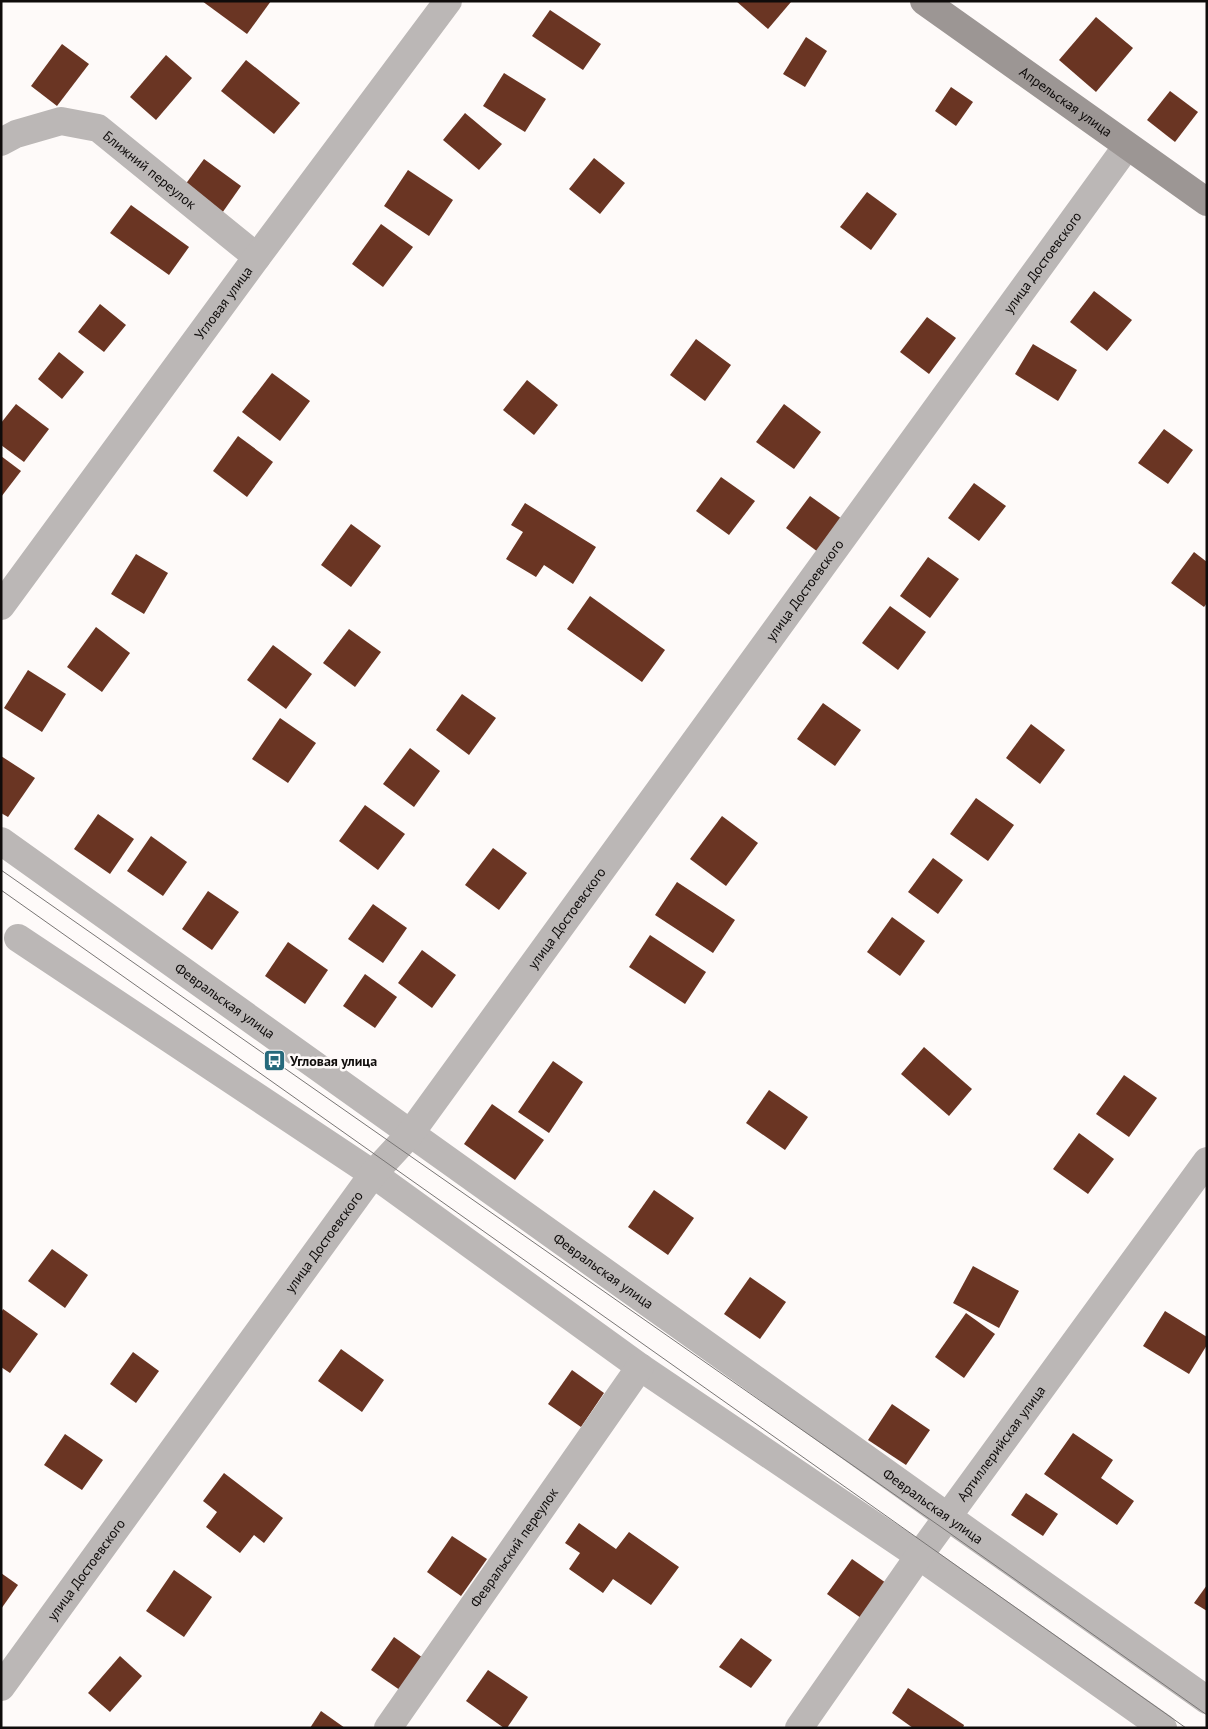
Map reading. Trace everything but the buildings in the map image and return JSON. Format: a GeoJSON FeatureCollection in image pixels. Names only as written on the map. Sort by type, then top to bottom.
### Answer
{"type":"FeatureCollection","features":[{"type":"Feature","properties":{"kind":"street","name":"Угловая улица"},"geometry":{"type":"LineString","coordinates":[[1,606],[448,1]]}},
{"type":"Feature","properties":{"kind":"street","name":"Апрельская улица"},"geometry":{"type":"LineString","coordinates":[[924,1],[1207,202]]}},
{"type":"Feature","properties":{"kind":"street","name":"Ближний переулок"},"geometry":{"type":"LineString","coordinates":[[1,142],[16,134],[61,121],[98,128],[257,257]]}},
{"type":"Feature","properties":{"kind":"street","name":"улица Достоевского"},"geometry":{"type":"LineString","coordinates":[[1,1687],[373,1174],[410,1134],[1127,146]]}},
{"type":"Feature","properties":{"kind":"street","name":"Февральская улица"},"geometry":{"type":"LineString","coordinates":[[1,841],[1207,1700]]}},
{"type":"Feature","properties":{"kind":"street"},"geometry":{"type":"LineString","coordinates":[[18,938],[373,1174],[640,1367],[919,1556],[1163,1728]]}},
{"type":"Feature","properties":{"kind":"street","name":"Артиллерийская улица"},"geometry":{"type":"LineString","coordinates":[[799,1728],[919,1556],[1207,1161]]}},
{"type":"Feature","properties":{"kind":"street","name":"Февральский переулок"},"geometry":{"type":"LineString","coordinates":[[388,1728],[640,1367]]}},
{"type":"Feature","properties":{"kind":"tram line"},"geometry":{"type":"LineString","coordinates":[[1,870],[1207,1715]]}},
{"type":"Feature","properties":{"kind":"tram line"},"geometry":{"type":"LineString","coordinates":[[1,890],[1186,1728]]}},
{"type":"Feature","properties":{"kind":"place","name":"Угловая улица"},"geometry":{"type":"Point","coordinates":[274,1061]}}]}
